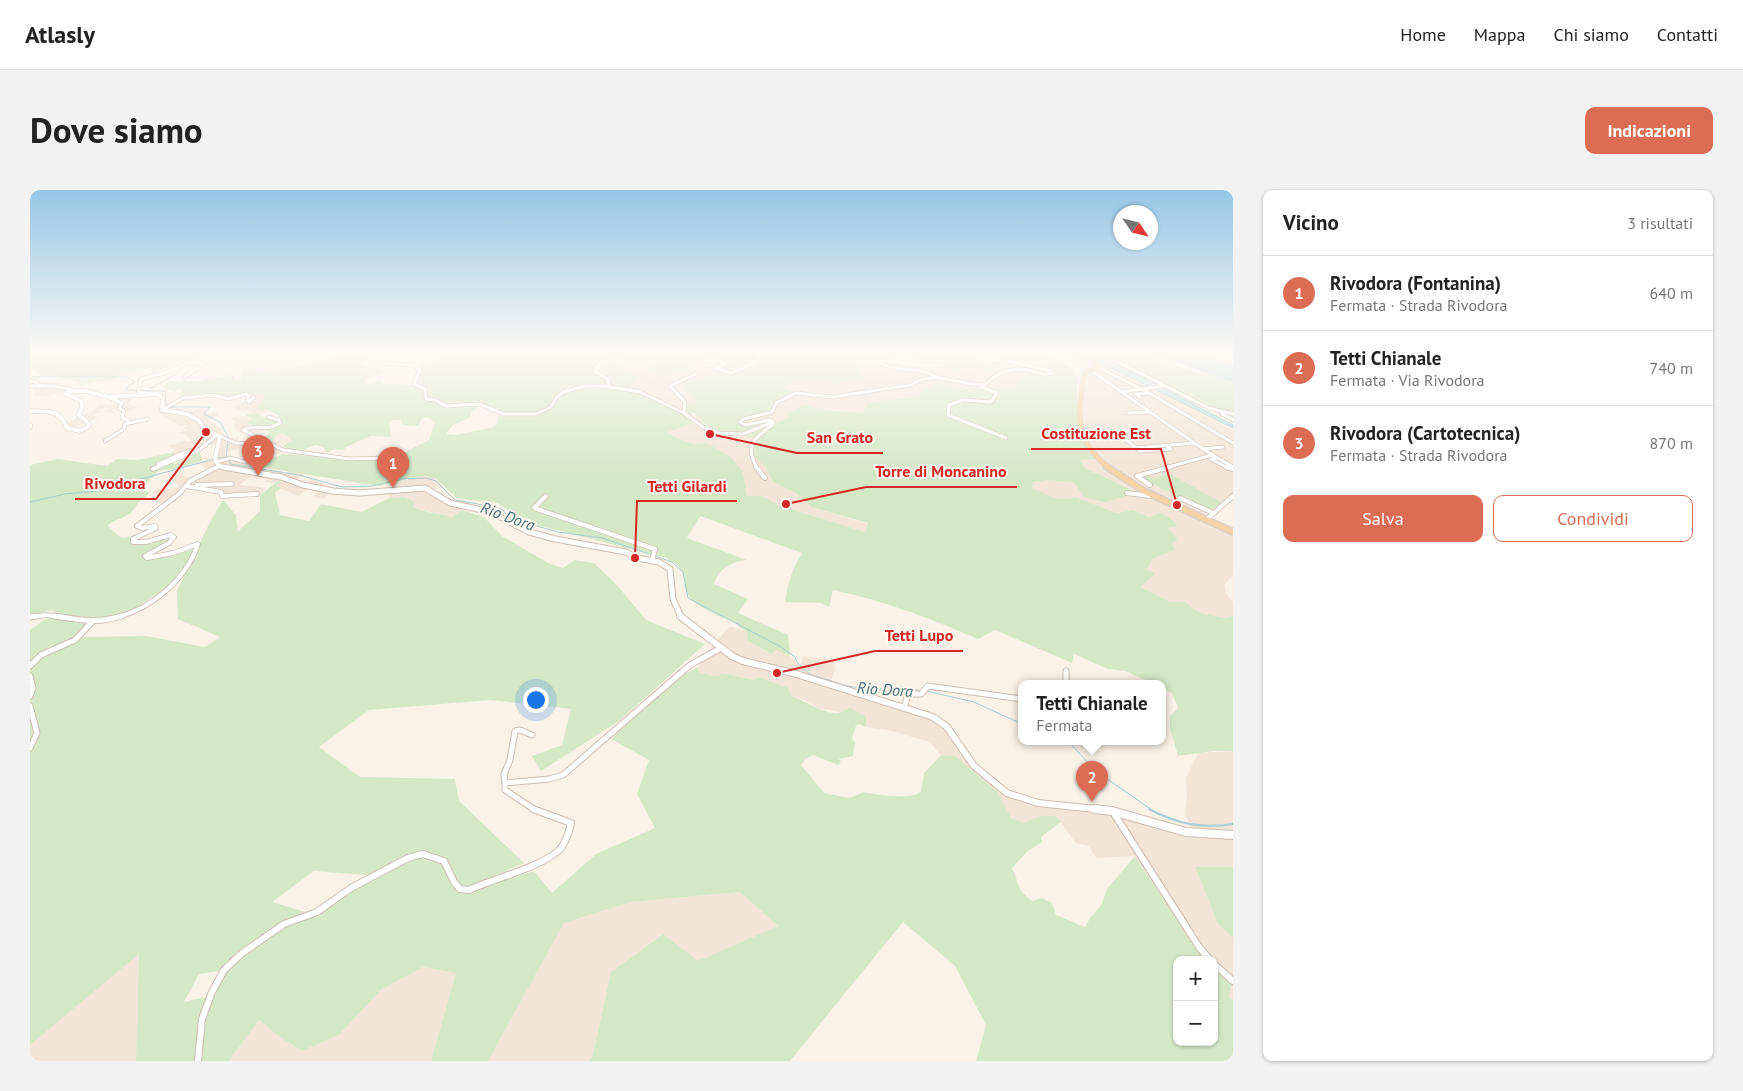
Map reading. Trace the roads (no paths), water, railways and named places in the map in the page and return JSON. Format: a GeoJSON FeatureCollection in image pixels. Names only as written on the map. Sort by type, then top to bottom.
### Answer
{"type":"FeatureCollection","features":[{"type":"Feature","properties":{"kind":"main road"},"geometry":{"type":"LineString","coordinates":[[1081,394],[1079,425],[1085,442],[1099,459],[1125,480],[1154,496],[1233,532]]}},
{"type":"Feature","properties":{"kind":"street"},"geometry":{"type":"LineString","coordinates":[[30,411],[50,411],[60,416],[65,426],[72,430],[86,429],[89,424],[79,415],[82,407],[81,400],[67,394]]}},
{"type":"Feature","properties":{"kind":"street"},"geometry":{"type":"LineString","coordinates":[[97,394],[122,403],[119,408],[124,411],[122,418],[131,422]]}},
{"type":"Feature","properties":{"kind":"street"},"geometry":{"type":"LineString","coordinates":[[108,397],[152,394],[162,396],[162,410]]}},
{"type":"Feature","properties":{"kind":"street"},"geometry":{"type":"LineString","coordinates":[[162,410],[182,398],[214,395],[228,399],[248,394],[247,401],[249,402],[254,397]]}},
{"type":"Feature","properties":{"kind":"street"},"geometry":{"type":"LineString","coordinates":[[425,394],[426,399],[438,401],[446,406],[479,404],[504,414],[536,414],[552,407],[561,394]]}},
{"type":"Feature","properties":{"kind":"street"},"geometry":{"type":"LineString","coordinates":[[643,394],[684,413],[688,418],[703,427],[723,434],[742,434],[758,426],[773,422]]}},
{"type":"Feature","properties":{"kind":"street"},"geometry":{"type":"LineString","coordinates":[[677,394],[685,402],[684,413]]}},
{"type":"Feature","properties":{"kind":"street"},"geometry":{"type":"LineString","coordinates":[[773,422],[770,420],[745,426],[740,422],[744,419],[772,412],[776,403],[795,394]]}},
{"type":"Feature","properties":{"kind":"street"},"geometry":{"type":"LineString","coordinates":[[804,394],[832,396],[849,394]]}},
{"type":"Feature","properties":{"kind":"street"},"geometry":{"type":"LineString","coordinates":[[998,394],[991,402],[963,400],[950,402],[948,415],[1006,438]]}},
{"type":"Feature","properties":{"kind":"street"},"geometry":{"type":"LineString","coordinates":[[1123,394],[1217,458],[1211,459],[1230,470],[1233,468]]}},
{"type":"Feature","properties":{"kind":"street"},"geometry":{"type":"LineString","coordinates":[[1140,397],[1136,394],[1141,394]]}},
{"type":"Feature","properties":{"kind":"street"},"geometry":{"type":"LineString","coordinates":[[1150,394],[1233,443]]}},
{"type":"Feature","properties":{"kind":"street"},"geometry":{"type":"LineString","coordinates":[[1177,394],[1233,420]]}},
{"type":"Feature","properties":{"kind":"street"},"geometry":{"type":"LineString","coordinates":[[162,410],[187,414],[199,421],[206,433],[254,445],[271,445]]}},
{"type":"Feature","properties":{"kind":"street"},"geometry":{"type":"LineString","coordinates":[[1214,410],[1233,414]]}},
{"type":"Feature","properties":{"kind":"street"},"geometry":{"type":"LineString","coordinates":[[1128,413],[1149,412]]}},
{"type":"Feature","properties":{"kind":"street"},"geometry":{"type":"LineString","coordinates":[[269,417],[280,423],[268,429],[249,427],[243,430],[283,450],[312,455],[384,458]]}},
{"type":"Feature","properties":{"kind":"street"},"geometry":{"type":"LineString","coordinates":[[105,441],[126,427],[124,425],[148,419]]}},
{"type":"Feature","properties":{"kind":"street"},"geometry":{"type":"LineString","coordinates":[[244,422],[249,427]]}},
{"type":"Feature","properties":{"kind":"street"},"geometry":{"type":"LineString","coordinates":[[765,478],[759,474],[755,466],[751,448],[753,441],[773,422]]}},
{"type":"Feature","properties":{"kind":"street"},"geometry":{"type":"LineString","coordinates":[[1118,433],[1140,451],[1171,449],[1167,445]]}},
{"type":"Feature","properties":{"kind":"street"},"geometry":{"type":"LineString","coordinates":[[217,462],[218,436]]}},
{"type":"Feature","properties":{"kind":"street"},"geometry":{"type":"LineString","coordinates":[[188,451],[175,455],[151,470],[199,450],[218,436]]}},
{"type":"Feature","properties":{"kind":"street"},"geometry":{"type":"LineString","coordinates":[[1136,448],[1194,443]]}},
{"type":"Feature","properties":{"kind":"street"},"geometry":{"type":"LineString","coordinates":[[1152,447],[1156,450]]}},
{"type":"Feature","properties":{"kind":"street"},"geometry":{"type":"LineString","coordinates":[[1203,449],[1223,447]]}},
{"type":"Feature","properties":{"kind":"street"},"geometry":{"type":"LineString","coordinates":[[1150,485],[1137,476],[1212,455]]}},
{"type":"Feature","properties":{"kind":"street"},"geometry":{"type":"LineString","coordinates":[[30,616],[54,614],[69,619],[92,622],[128,614],[158,596],[178,579],[198,545],[194,544],[174,553],[146,558],[145,556],[148,553],[168,544],[174,537],[171,535],[150,541],[133,542],[132,539],[149,533],[156,528],[156,526],[142,528],[137,526],[217,462],[226,459],[245,462]]}},
{"type":"Feature","properties":{"kind":"street"},"geometry":{"type":"LineString","coordinates":[[217,462],[333,491],[359,493],[425,488],[450,503],[491,512],[530,532],[623,551],[637,558],[653,554]]}},
{"type":"Feature","properties":{"kind":"street"},"geometry":{"type":"LineString","coordinates":[[187,486],[232,484]]}},
{"type":"Feature","properties":{"kind":"street"},"geometry":{"type":"LineString","coordinates":[[187,486],[220,492],[222,496],[257,494]]}},
{"type":"Feature","properties":{"kind":"street"},"geometry":{"type":"LineString","coordinates":[[1127,493],[1154,496]]}},
{"type":"Feature","properties":{"kind":"street"},"geometry":{"type":"LineString","coordinates":[[546,496],[534,508],[623,537],[653,554],[665,564],[670,569],[673,599],[681,618],[718,646],[743,661],[793,673],[933,717],[947,727],[974,766],[1007,793],[1038,803],[1112,811],[1186,832],[1233,835]]}},
{"type":"Feature","properties":{"kind":"street"},"geometry":{"type":"LineString","coordinates":[[1180,498],[1213,513]]}},
{"type":"Feature","properties":{"kind":"street"},"geometry":{"type":"LineString","coordinates":[[1206,520],[1232,498]]}},
{"type":"Feature","properties":{"kind":"street"},"geometry":{"type":"LineString","coordinates":[[30,666],[32,662],[42,655],[79,638],[92,622]]}},
{"type":"Feature","properties":{"kind":"street"},"geometry":{"type":"LineString","coordinates":[[505,783],[549,779],[563,775],[690,664],[718,646]]}},
{"type":"Feature","properties":{"kind":"street"},"geometry":{"type":"LineString","coordinates":[[1066,671],[1066,680]]}},
{"type":"Feature","properties":{"kind":"street"},"geometry":{"type":"LineString","coordinates":[[30,676],[32,688],[30,696]]}},
{"type":"Feature","properties":{"kind":"street"},"geometry":{"type":"LineString","coordinates":[[904,708],[908,694],[921,694],[928,686],[1018,698]]}},
{"type":"Feature","properties":{"kind":"street"},"geometry":{"type":"LineString","coordinates":[[30,706],[37,733],[30,748]]}},
{"type":"Feature","properties":{"kind":"street"},"geometry":{"type":"LineString","coordinates":[[198,1061],[202,1019],[212,992],[224,970],[263,937],[284,924],[317,912],[351,888],[408,858],[423,854],[444,862],[454,882],[460,889],[469,890],[550,858],[561,848],[572,829],[571,822],[536,811],[505,790],[504,774],[512,753],[516,732],[520,730],[532,735]]}},
{"type":"Feature","properties":{"kind":"street"},"geometry":{"type":"LineString","coordinates":[[1112,811],[1207,956]]}},
{"type":"Feature","properties":{"kind":"street"},"geometry":{"type":"LineString","coordinates":[[1218,968],[1233,981]]}},
{"type":"Feature","properties":{"kind":"water"},"geometry":{"type":"Polygon","coordinates":[[[1163,394],[1173,394],[1233,425],[1233,428],[1163,394]]]}},
{"type":"Feature","properties":{"kind":"waterway","name":"Rio Dora"},"geometry":{"type":"LineString","coordinates":[[166,394],[166,404],[168,405]]}},
{"type":"Feature","properties":{"kind":"waterway","name":"Rio Dora"},"geometry":{"type":"LineString","coordinates":[[171,407],[210,407],[204,414],[220,422],[229,438]]}},
{"type":"Feature","properties":{"kind":"waterway","name":"Rio Dora"},"geometry":{"type":"LineString","coordinates":[[226,457],[228,442]]}},
{"type":"Feature","properties":{"kind":"waterway"},"geometry":{"type":"LineString","coordinates":[[218,458],[226,457]]}},
{"type":"Feature","properties":{"kind":"waterway","name":"Rio Dora"},"geometry":{"type":"LineString","coordinates":[[226,457],[231,464],[299,475],[342,487],[373,486],[399,479],[426,478],[436,481],[455,500],[495,507],[503,510],[507,516],[515,520],[558,532],[602,538],[672,562],[683,572],[688,598],[781,647],[794,656],[799,665],[810,674],[844,685],[869,690],[902,687],[922,691]]}},
{"type":"Feature","properties":{"kind":"waterway"},"geometry":{"type":"LineString","coordinates":[[30,502],[65,494],[97,491],[214,459]]}},
{"type":"Feature","properties":{"kind":"waterway","name":"Rio Dora"},"geometry":{"type":"LineString","coordinates":[[926,691],[974,702],[1018,722]]}},
{"type":"Feature","properties":{"kind":"waterway","name":"Rio Dora"},"geometry":{"type":"LineString","coordinates":[[1072,745],[1091,766],[1152,810]]}},
{"type":"Feature","properties":{"kind":"waterway","name":"Rio Dora"},"geometry":{"type":"LineString","coordinates":[[1149,809],[1180,822],[1190,824],[1211,826],[1233,824]]}},
{"type":"Feature","properties":{"kind":"place","name":"Rivodora"},"geometry":{"type":"Point","coordinates":[206,432]}},
{"type":"Feature","properties":{"kind":"place","name":"San Grato"},"geometry":{"type":"Point","coordinates":[710,434]}},
{"type":"Feature","properties":{"kind":"place","name":"Rivodora (Cartotecnica)"},"geometry":{"type":"Point","coordinates":[258,476]}},
{"type":"Feature","properties":{"kind":"place","name":"Rivodora (Fontanina)"},"geometry":{"type":"Point","coordinates":[393,488]}},
{"type":"Feature","properties":{"kind":"place","name":"Torre di Moncanino"},"geometry":{"type":"Point","coordinates":[786,504]}},
{"type":"Feature","properties":{"kind":"place","name":"Costituzione Est"},"geometry":{"type":"Point","coordinates":[1177,505]}},
{"type":"Feature","properties":{"kind":"place","name":"Tetti Gilardi"},"geometry":{"type":"Point","coordinates":[635,558]}},
{"type":"Feature","properties":{"kind":"place","name":"Tetti Lupo"},"geometry":{"type":"Point","coordinates":[777,673]}},
{"type":"Feature","properties":{"kind":"place","name":"Tetti Chianale"},"geometry":{"type":"Point","coordinates":[1092,802]}}]}
